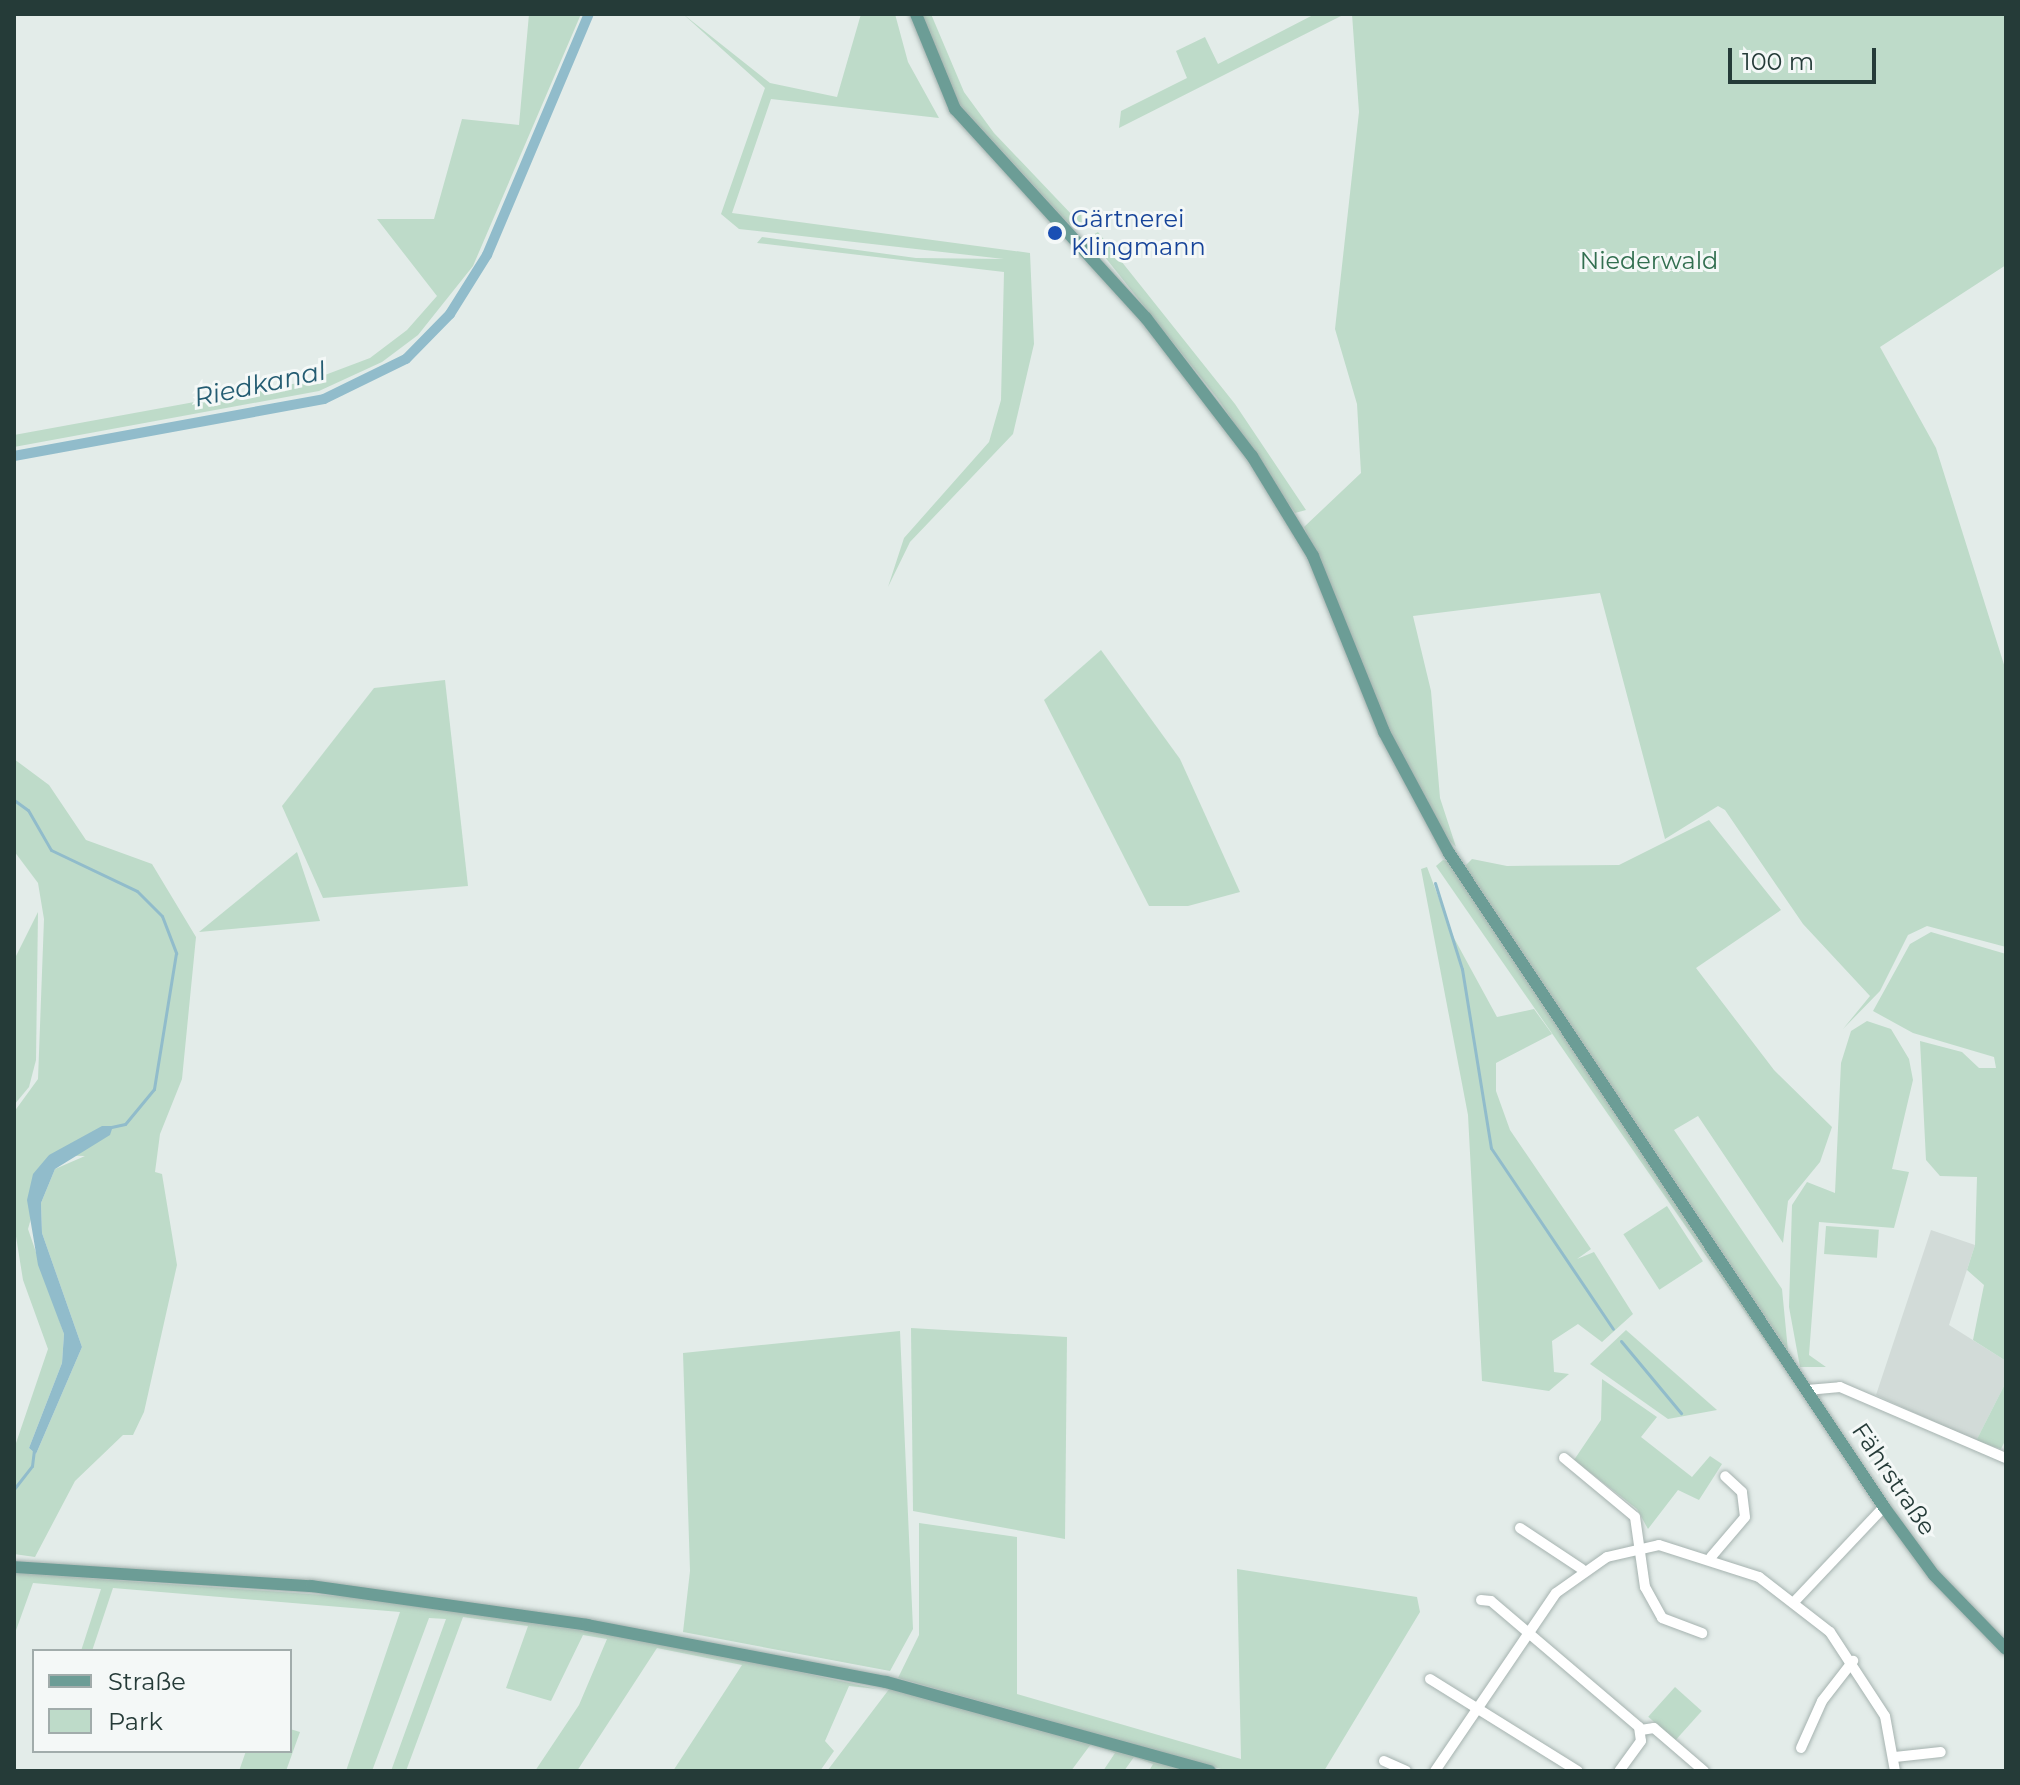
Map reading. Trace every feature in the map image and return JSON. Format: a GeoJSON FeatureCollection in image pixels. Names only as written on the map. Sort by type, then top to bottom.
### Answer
{"type":"FeatureCollection","features":[{"type":"Feature","properties":{"kind":"main road","name":"Fährstraße"},"geometry":{"type":"LineString","coordinates":[[916,14],[955,109],[1182,362],[1313,556],[1384,732],[1449,853],[1884,1507],[1934,1575],[2006,1649]]}},
{"type":"Feature","properties":{"kind":"main road"},"geometry":{"type":"LineString","coordinates":[[14,1567],[311,1586],[587,1625],[886,1682],[1210,1771]]}},
{"type":"Feature","properties":{"kind":"street"},"geometry":{"type":"LineString","coordinates":[[1807,1390],[1840,1387],[2006,1458]]}},
{"type":"Feature","properties":{"kind":"street"},"geometry":{"type":"LineString","coordinates":[[1564,1458],[1635,1517],[1645,1587],[1662,1618],[1702,1633]]}},
{"type":"Feature","properties":{"kind":"street"},"geometry":{"type":"LineString","coordinates":[[1711,1557],[1745,1517],[1742,1492],[1725,1476]]}},
{"type":"Feature","properties":{"kind":"street"},"geometry":{"type":"LineString","coordinates":[[1795,1601],[1884,1507]]}},
{"type":"Feature","properties":{"kind":"street"},"geometry":{"type":"LineString","coordinates":[[1520,1528],[1582,1569]]}},
{"type":"Feature","properties":{"kind":"street"},"geometry":{"type":"LineString","coordinates":[[1435,1771],[1528,1631],[1582,1569],[1659,1545],[1711,1557],[1795,1601],[1853,1661],[1885,1716],[1895,1757],[1895,1771]]}},
{"type":"Feature","properties":{"kind":"street"},"geometry":{"type":"LineString","coordinates":[[1481,1600],[1528,1631],[1641,1730],[1641,1741],[1619,1771]]}},
{"type":"Feature","properties":{"kind":"street"},"geometry":{"type":"LineString","coordinates":[[1801,1748],[1822,1701],[1853,1661]]}},
{"type":"Feature","properties":{"kind":"street"},"geometry":{"type":"LineString","coordinates":[[1430,1679],[1480,1704],[1578,1771]]}},
{"type":"Feature","properties":{"kind":"street"},"geometry":{"type":"LineString","coordinates":[[1641,1730],[1654,1728],[1704,1771]]}},
{"type":"Feature","properties":{"kind":"street"},"geometry":{"type":"LineString","coordinates":[[1895,1757],[1941,1752]]}},
{"type":"Feature","properties":{"kind":"street"},"geometry":{"type":"LineString","coordinates":[[1384,1761],[1406,1771]]}},
{"type":"Feature","properties":{"kind":"shaded area"},"geometry":{"type":"Polygon","coordinates":[[[1931,1230],[1975,1245],[1949,1325],[2006,1361],[2006,1382],[1976,1441],[1876,1395],[1931,1230]]]}},
{"type":"Feature","properties":{"kind":"green space"},"geometry":{"type":"Polygon","coordinates":[[[529,14],[581,14],[473,266],[418,335],[382,362],[319,391],[14,447],[14,435],[309,381],[370,358],[407,330],[437,296],[377,219],[434,219],[462,119],[519,125],[529,14]]]}},
{"type":"Feature","properties":{"kind":"green space"},"geometry":{"type":"Polygon","coordinates":[[[683,14],[770,83],[837,97],[861,14],[895,14],[908,62],[939,118],[771,99],[732,213],[1030,253],[1034,344],[1013,434],[910,542],[888,587],[904,538],[989,442],[1001,400],[1004,272],[757,243],[762,237],[916,258],[1004,259],[739,229],[721,214],[765,88],[683,14]]]}},
{"type":"Feature","properties":{"kind":"green space"},"geometry":{"type":"Polygon","coordinates":[[[920,14],[931,14],[964,92],[994,133],[1074,217],[1081,211],[1082,224],[1070,225],[960,105],[920,14]]]}},
{"type":"Feature","properties":{"kind":"green space"},"geometry":{"type":"Polygon","coordinates":[[[1315,14],[1343,15],[1119,128],[1121,111],[1187,78],[1176,51],[1205,37],[1218,64],[1315,14]]]}},
{"type":"Feature","properties":{"kind":"green space","name":"Niederwald"},"geometry":{"type":"Polygon","coordinates":[[[1352,14],[2006,14],[2006,265],[1880,347],[1936,448],[2006,671],[2006,947],[1927,926],[1908,935],[1880,991],[1843,1029],[1870,996],[1803,924],[1725,810],[1718,806],[1665,839],[1600,593],[1413,616],[1431,691],[1440,798],[1456,847],[1450,841],[1402,762],[1304,527],[1361,473],[1357,404],[1335,329],[1359,112],[1352,14]]]}},
{"type":"Feature","properties":{"kind":"green space"},"geometry":{"type":"Polygon","coordinates":[[[1098,232],[1235,404],[1306,510],[1295,513],[1218,399],[1089,237],[1098,232]]]}},
{"type":"Feature","properties":{"kind":"green space"},"geometry":{"type":"Polygon","coordinates":[[[1101,650],[1180,759],[1240,892],[1188,906],[1149,906],[1044,700],[1101,650]]]}},
{"type":"Feature","properties":{"kind":"green space"},"geometry":{"type":"Polygon","coordinates":[[[445,680],[468,886],[323,898],[282,806],[374,688],[445,680]]]}},
{"type":"Feature","properties":{"kind":"green space"},"geometry":{"type":"Polygon","coordinates":[[[14,759],[49,785],[86,840],[152,864],[196,937],[182,1079],[160,1134],[155,1172],[162,1174],[177,1265],[144,1412],[133,1435],[123,1435],[75,1481],[35,1557],[14,1554],[14,1449],[48,1349],[23,1280],[14,1224],[14,1112],[38,1079],[44,919],[38,883],[14,851],[14,759]],[[49,1155],[28,1229],[64,1334],[62,1363],[29,1448],[36,1454],[82,1347],[42,1233],[41,1203],[55,1169],[85,1156],[49,1155]]]}},
{"type":"Feature","properties":{"kind":"green space"},"geometry":{"type":"Polygon","coordinates":[[[1709,820],[1781,910],[1696,968],[1774,1070],[1832,1127],[1820,1162],[1788,1201],[1783,1243],[1698,1116],[1674,1130],[1782,1289],[1788,1351],[1465,866],[1472,859],[1507,866],[1619,865],[1709,820]]]}},
{"type":"Feature","properties":{"kind":"green space"},"geometry":{"type":"Polygon","coordinates":[[[297,852],[320,921],[199,932],[297,852]]]}},
{"type":"Feature","properties":{"kind":"green space"},"geometry":{"type":"Polygon","coordinates":[[[1443,860],[1447,861],[1797,1387],[1436,866],[1443,860]]]}},
{"type":"Feature","properties":{"kind":"green space"},"geometry":{"type":"Polygon","coordinates":[[[1427,867],[1454,938],[1497,1017],[1534,1009],[1552,1034],[1496,1063],[1496,1091],[1510,1130],[1591,1249],[1577,1259],[1594,1252],[1633,1314],[1602,1342],[1578,1324],[1552,1341],[1554,1372],[1569,1374],[1549,1391],[1482,1381],[1468,1115],[1421,869],[1427,867]]]}},
{"type":"Feature","properties":{"kind":"green space"},"geometry":{"type":"Polygon","coordinates":[[[38,912],[36,1060],[29,1087],[14,1105],[14,960],[38,912]]]}},
{"type":"Feature","properties":{"kind":"green space"},"geometry":{"type":"Polygon","coordinates":[[[1931,932],[2006,954],[2006,1361],[1973,1340],[1984,1285],[1967,1270],[1975,1245],[1977,1177],[1940,1176],[1926,1160],[1920,1041],[1962,1052],[1979,1068],[1996,1068],[1994,1057],[1913,1033],[1873,1011],[1910,944],[1931,932]]]}},
{"type":"Feature","properties":{"kind":"green space"},"geometry":{"type":"Polygon","coordinates":[[[1867,1021],[1891,1029],[1909,1059],[1913,1080],[1892,1169],[1909,1172],[1894,1228],[1819,1222],[1809,1355],[1826,1367],[1800,1367],[1789,1307],[1792,1205],[1807,1182],[1835,1193],[1841,1063],[1851,1031],[1867,1021]]]}},
{"type":"Feature","properties":{"kind":"green space"},"geometry":{"type":"Polygon","coordinates":[[[1667,1206],[1703,1261],[1659,1290],[1623,1234],[1667,1206]]]}},
{"type":"Feature","properties":{"kind":"green space"},"geometry":{"type":"Polygon","coordinates":[[[1826,1226],[1879,1230],[1877,1258],[1824,1254],[1826,1226]]]}},
{"type":"Feature","properties":{"kind":"green space"},"geometry":{"type":"Polygon","coordinates":[[[911,1328],[1067,1337],[1065,1539],[913,1511],[911,1328]]]}},
{"type":"Feature","properties":{"kind":"green space"},"geometry":{"type":"Polygon","coordinates":[[[1626,1330],[1717,1410],[1668,1419],[1590,1364],[1626,1330]]]}},
{"type":"Feature","properties":{"kind":"green space"},"geometry":{"type":"Polygon","coordinates":[[[900,1331],[913,1629],[890,1671],[683,1632],[690,1571],[683,1353],[900,1331]]]}},
{"type":"Feature","properties":{"kind":"green space"},"geometry":{"type":"Polygon","coordinates":[[[1602,1379],[1657,1417],[1641,1437],[1692,1477],[1710,1456],[1722,1464],[1699,1500],[1678,1490],[1648,1529],[1637,1509],[1574,1460],[1601,1420],[1602,1379]]]}},
{"type":"Feature","properties":{"kind":"green space"},"geometry":{"type":"Polygon","coordinates":[[[2006,1382],[2006,1439],[2001,1449],[1976,1441],[2006,1382]]]}},
{"type":"Feature","properties":{"kind":"green space"},"geometry":{"type":"Polygon","coordinates":[[[919,1523],[1017,1537],[1017,1694],[1241,1759],[1237,1569],[1417,1597],[1420,1612],[1324,1771],[1228,1771],[898,1678],[919,1635],[919,1523]]]}},
{"type":"Feature","properties":{"kind":"green space"},"geometry":{"type":"Polygon","coordinates":[[[14,1573],[351,1597],[662,1642],[877,1689],[849,1686],[825,1741],[834,1751],[820,1771],[673,1771],[742,1665],[657,1648],[577,1771],[535,1771],[579,1705],[607,1639],[583,1635],[551,1701],[506,1688],[528,1626],[463,1617],[406,1771],[391,1771],[446,1619],[429,1618],[372,1771],[346,1771],[400,1612],[113,1588],[93,1649],[82,1649],[101,1589],[33,1583],[14,1636],[14,1573]]]}},
{"type":"Feature","properties":{"kind":"green space"},"geometry":{"type":"Polygon","coordinates":[[[1675,1687],[1702,1711],[1675,1741],[1648,1717],[1675,1687]]]}},
{"type":"Feature","properties":{"kind":"green space"},"geometry":{"type":"Polygon","coordinates":[[[890,1688],[1193,1771],[1149,1771],[1153,1764],[1134,1757],[1124,1771],[1103,1771],[1115,1753],[1091,1744],[1071,1771],[827,1771],[890,1688]]]}},
{"type":"Feature","properties":{"kind":"green space"},"geometry":{"type":"Polygon","coordinates":[[[292,1730],[300,1732],[286,1771],[239,1771],[245,1753],[292,1753],[292,1730]]]}},
{"type":"Feature","properties":{"kind":"water"},"geometry":{"type":"Polygon","coordinates":[[[102,1126],[113,1126],[110,1135],[55,1169],[41,1203],[42,1233],[82,1347],[36,1454],[29,1448],[62,1363],[64,1334],[38,1265],[27,1200],[33,1174],[49,1155],[102,1126]]]}},
{"type":"Feature","properties":{"kind":"waterway","name":"Riedkanal"},"geometry":{"type":"LineString","coordinates":[[14,456],[324,399],[406,359],[450,314],[487,255],[589,14]]}},
{"type":"Feature","properties":{"kind":"waterway"},"geometry":{"type":"LineString","coordinates":[[14,800],[28,810],[51,850],[137,891],[162,916],[176,953],[154,1089],[125,1124],[111,1127]]}},
{"type":"Feature","properties":{"kind":"waterway"},"geometry":{"type":"LineString","coordinates":[[1435,883],[1462,969],[1491,1148],[1613,1329]]}},
{"type":"Feature","properties":{"kind":"waterway"},"geometry":{"type":"LineString","coordinates":[[1621,1341],[1681,1413]]}},
{"type":"Feature","properties":{"kind":"waterway"},"geometry":{"type":"LineString","coordinates":[[14,1489],[32,1466],[34,1450]]}},
{"type":"Feature","properties":{"kind":"place","name":"Gärtnerei Klingmann"},"geometry":{"type":"Point","coordinates":[1055,233]}}]}
